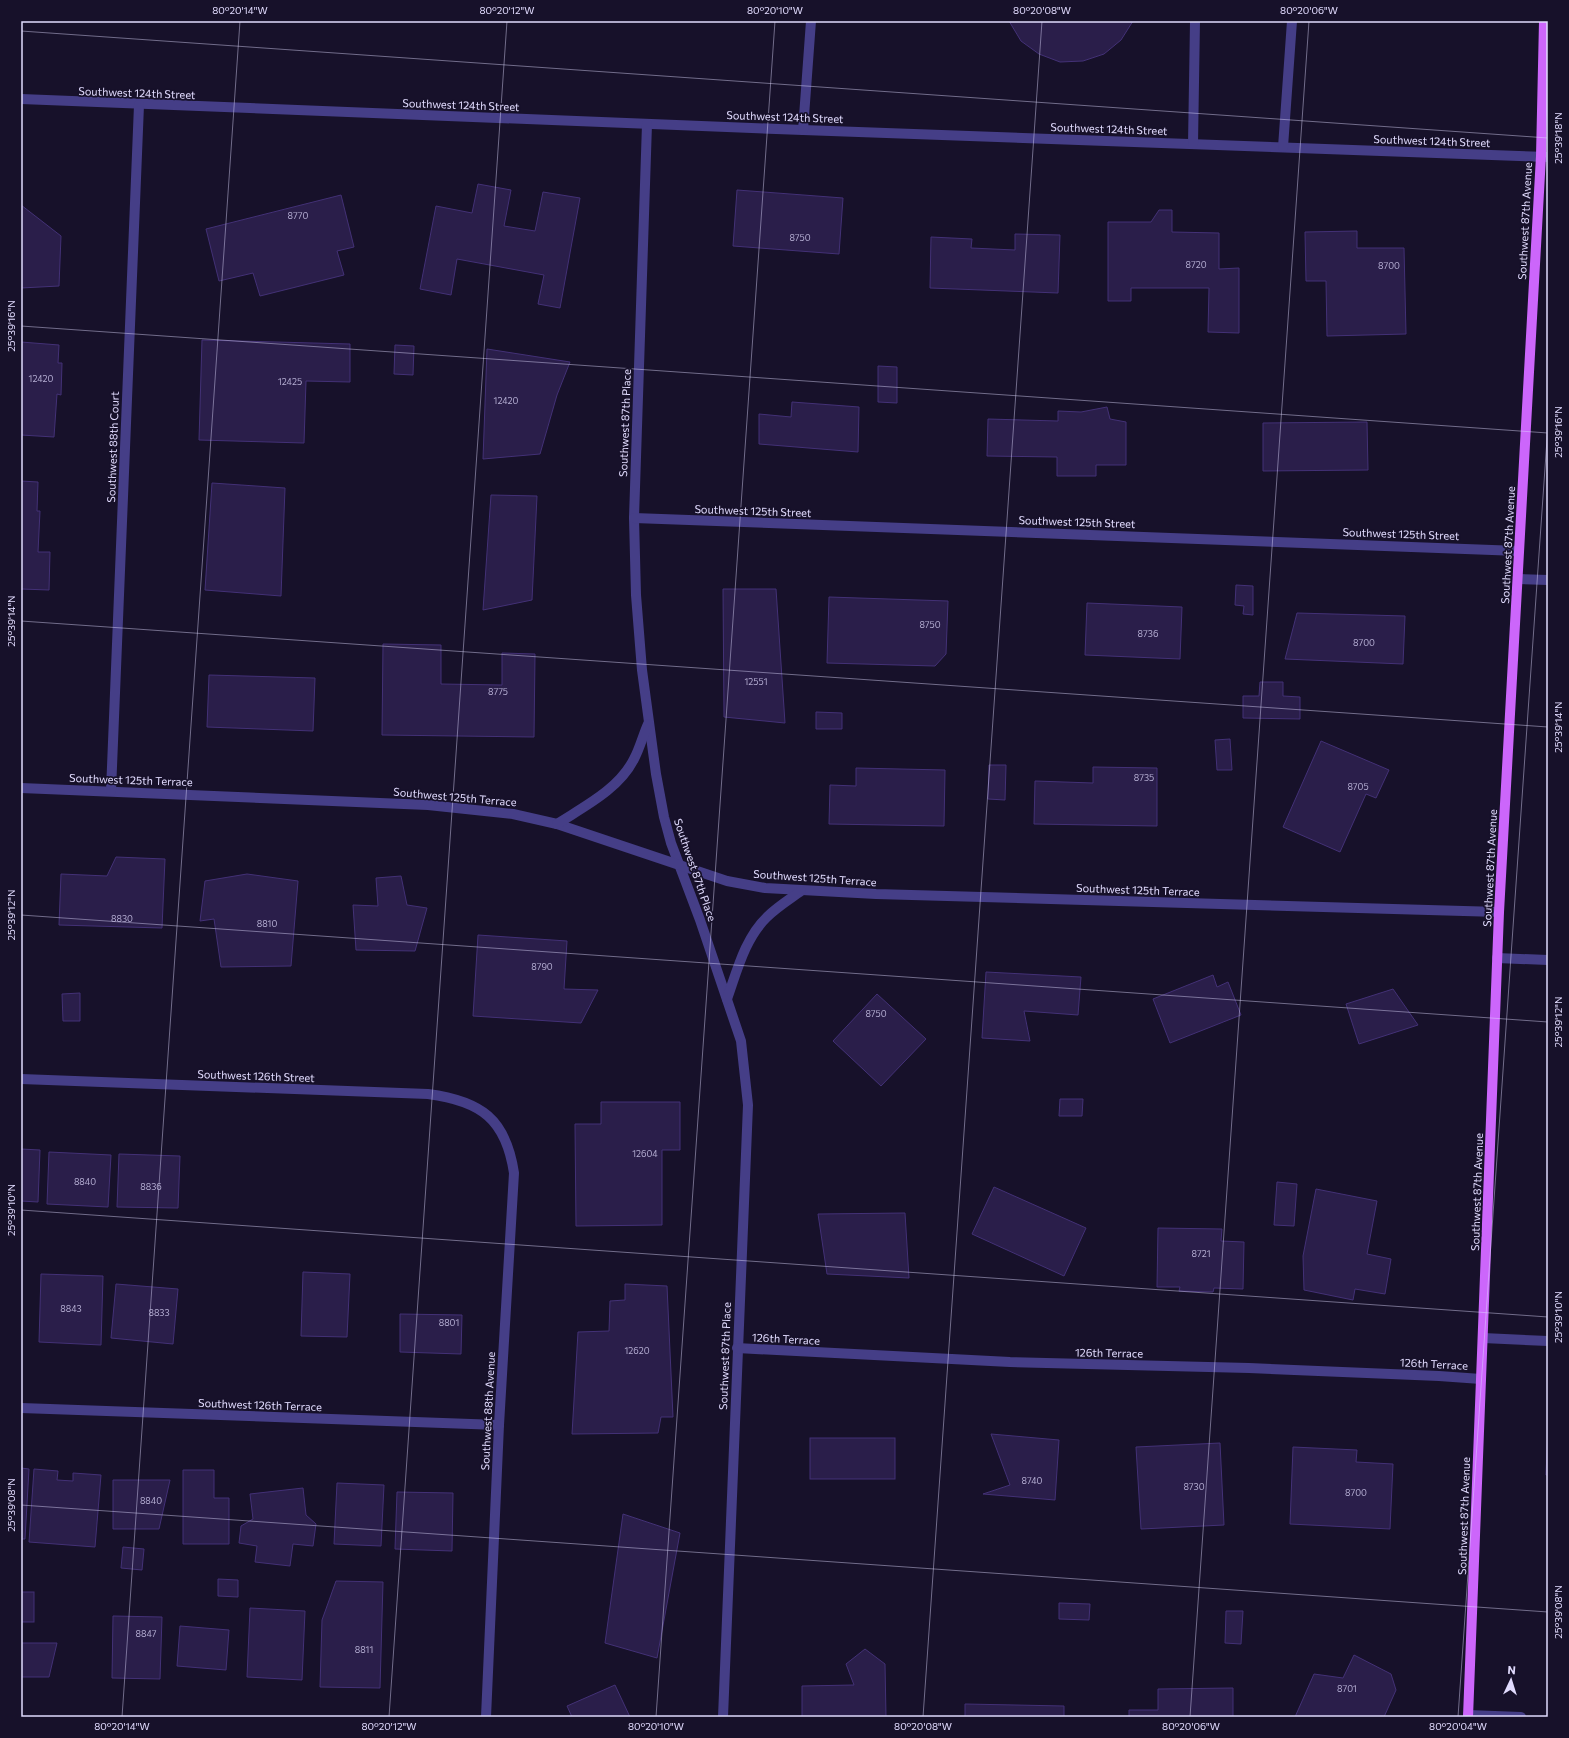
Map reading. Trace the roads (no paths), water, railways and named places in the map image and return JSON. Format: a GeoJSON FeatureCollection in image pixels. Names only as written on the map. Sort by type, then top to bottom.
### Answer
{"type":"FeatureCollection","features":[{"type":"Feature","properties":{"kind":"main road","name":"Southwest 87th Avenue"},"geometry":{"type":"LineString","coordinates":[[1468,1716],[1499,912],[1519,551],[1544,156],[1544,21]]}},
{"type":"Feature","properties":{"kind":"street"},"geometry":{"type":"LineString","coordinates":[[803,130],[811,21]]}},
{"type":"Feature","properties":{"kind":"street"},"geometry":{"type":"LineString","coordinates":[[1193,144],[1195,21]]}},
{"type":"Feature","properties":{"kind":"street"},"geometry":{"type":"LineString","coordinates":[[1283,147],[1292,21]]}},
{"type":"Feature","properties":{"kind":"street","name":"Southwest 124th Street"},"geometry":{"type":"LineString","coordinates":[[21,100],[803,130],[1544,156]]}},
{"type":"Feature","properties":{"kind":"street","name":"Southwest 88th Court"},"geometry":{"type":"LineString","coordinates":[[112,791],[139,105]]}},
{"type":"Feature","properties":{"kind":"street","name":"Southwest 87th Place"},"geometry":{"type":"LineString","coordinates":[[647,124],[634,518],[636,594],[642,670],[656,774],[664,817],[671,843],[741,1041],[748,1105],[722,1717]]}},
{"type":"Feature","properties":{"kind":"street","name":"Southwest 125th Street"},"geometry":{"type":"LineString","coordinates":[[634,518],[1519,551]]}},
{"type":"Feature","properties":{"kind":"street"},"geometry":{"type":"LineString","coordinates":[[1518,579],[1548,580]]}},
{"type":"Feature","properties":{"kind":"street","name":"Southwest 87th Place"},"geometry":{"type":"LineString","coordinates":[[557,824],[590,804],[611,787],[623,774],[634,759],[649,722]]}},
{"type":"Feature","properties":{"kind":"street","name":"Southwest 125th Terrace"},"geometry":{"type":"LineString","coordinates":[[21,788],[428,804],[513,814],[557,824],[680,866],[740,884],[765,888],[1499,912]]}},
{"type":"Feature","properties":{"kind":"street"},"geometry":{"type":"LineString","coordinates":[[727,1000],[740,964],[753,935],[767,917],[801,890]]}},
{"type":"Feature","properties":{"kind":"street"},"geometry":{"type":"LineString","coordinates":[[1498,958],[1548,960]]}},
{"type":"Feature","properties":{"kind":"street","name":"Southwest 126th Street"},"geometry":{"type":"LineString","coordinates":[[21,1079],[428,1094],[445,1096],[462,1101],[487,1114]]}},
{"type":"Feature","properties":{"kind":"street","name":"Southwest 88th Avenue"},"geometry":{"type":"LineString","coordinates":[[486,1717],[499,1425],[514,1173],[504,1137],[496,1124],[487,1114]]}},
{"type":"Feature","properties":{"kind":"street"},"geometry":{"type":"LineString","coordinates":[[1483,1338],[1548,1340]]}},
{"type":"Feature","properties":{"kind":"street","name":"126th Terrace"},"geometry":{"type":"LineString","coordinates":[[737,1348],[1010,1362],[1249,1368],[1481,1379]]}},
{"type":"Feature","properties":{"kind":"street","name":"Southwest 126th Terrace"},"geometry":{"type":"LineString","coordinates":[[21,1408],[499,1425]]}},
{"type":"Feature","properties":{"kind":"street"},"geometry":{"type":"LineString","coordinates":[[1468,1716],[1521,1717]]}}]}
